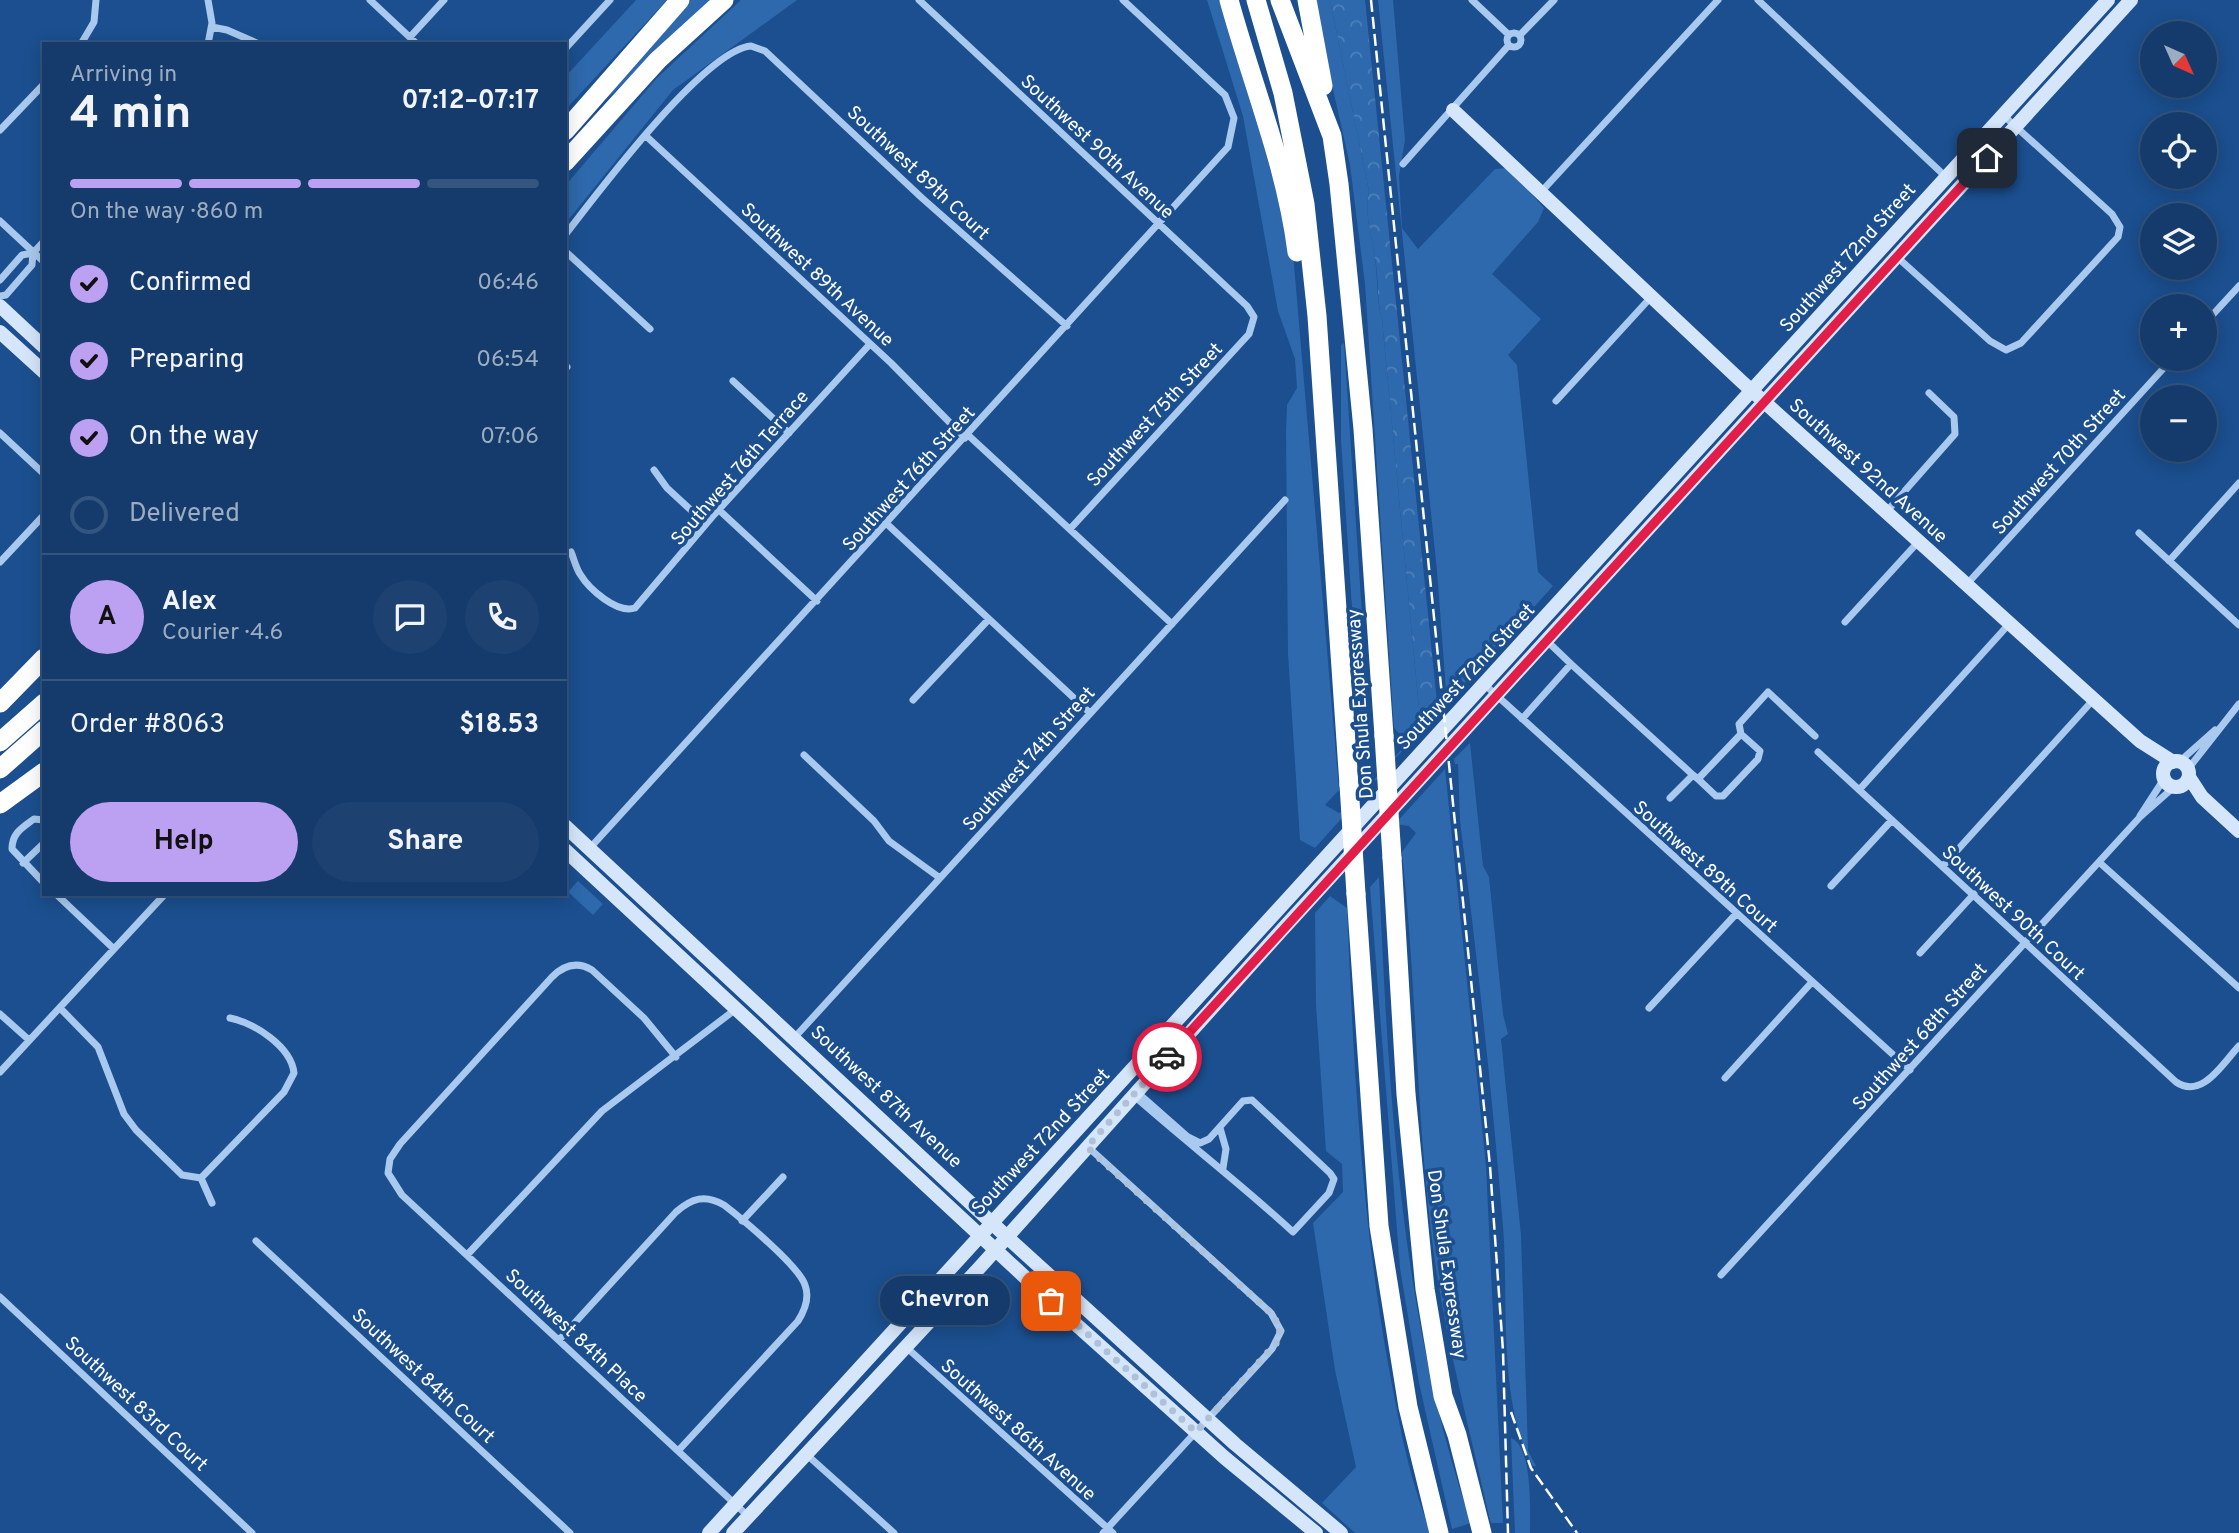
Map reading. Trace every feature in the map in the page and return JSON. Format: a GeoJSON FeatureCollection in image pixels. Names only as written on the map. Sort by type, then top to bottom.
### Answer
{"type":"FeatureCollection","features":[{"type":"Feature","properties":{"kind":"highway"},"geometry":{"type":"LineString","coordinates":[[567,127],[680,0]]}},
{"type":"Feature","properties":{"kind":"highway"},"geometry":{"type":"LineString","coordinates":[[567,160],[658,60],[724,0]]}},
{"type":"Feature","properties":{"kind":"highway"},"geometry":{"type":"LineString","coordinates":[[1230,0],[1288,198],[1306,324],[1317,436],[1326,456]]}},
{"type":"Feature","properties":{"kind":"highway","name":"Don Shula Expressway"},"geometry":{"type":"LineString","coordinates":[[1256,0],[1283,93],[1305,204],[1326,456],[1380,1238],[1408,1407],[1439,1532]]}},
{"type":"Feature","properties":{"kind":"highway","name":"Don Shula Expressway"},"geometry":{"type":"LineString","coordinates":[[1280,0],[1332,135],[1351,288],[1384,736],[1406,1094],[1425,1289],[1443,1396],[1457,1435],[1481,1528]]}},
{"type":"Feature","properties":{"kind":"highway"},"geometry":{"type":"LineString","coordinates":[[1307,0],[1332,135]]}},
{"type":"Feature","properties":{"kind":"highway"},"geometry":{"type":"LineString","coordinates":[[567,169],[601,121]]}},
{"type":"Feature","properties":{"kind":"highway"},"geometry":{"type":"LineString","coordinates":[[0,704],[42,661]]}},
{"type":"Feature","properties":{"kind":"highway"},"geometry":{"type":"LineString","coordinates":[[0,742],[42,705]]}},
{"type":"Feature","properties":{"kind":"highway"},"geometry":{"type":"LineString","coordinates":[[0,769],[42,732]]}},
{"type":"Feature","properties":{"kind":"highway"},"geometry":{"type":"LineString","coordinates":[[0,804],[42,773]]}},
{"type":"Feature","properties":{"kind":"main road","name":"Southwest 72nd Street"},"geometry":{"type":"LineString","coordinates":[[733,1533],[1007,1237],[1281,930],[2131,0]]}},
{"type":"Feature","properties":{"kind":"main road","name":"Southwest 72nd Street"},"geometry":{"type":"LineString","coordinates":[[709,1533],[1098,1108],[1268,917],[1554,608],[2103,5]]}},
{"type":"Feature","properties":{"kind":"main road"},"geometry":{"type":"LineString","coordinates":[[2103,5],[2110,23]]}},
{"type":"Feature","properties":{"kind":"main road"},"geometry":{"type":"LineString","coordinates":[[2082,28],[2094,40]]}},
{"type":"Feature","properties":{"kind":"main road","name":"Southwest 92nd Avenue"},"geometry":{"type":"LineString","coordinates":[[1453,110],[1752,390],[2239,831]]}},
{"type":"Feature","properties":{"kind":"main road"},"geometry":{"type":"LineString","coordinates":[[1946,177],[1959,190]]}},
{"type":"Feature","properties":{"kind":"main road"},"geometry":{"type":"LineString","coordinates":[[0,306],[42,345]]}},
{"type":"Feature","properties":{"kind":"main road"},"geometry":{"type":"LineString","coordinates":[[0,332],[42,370]]}},
{"type":"Feature","properties":{"kind":"main road"},"geometry":{"type":"LineString","coordinates":[[1602,554],[1615,566]]}},
{"type":"Feature","properties":{"kind":"main road"},"geometry":{"type":"LineString","coordinates":[[1554,608],[1565,620]]}},
{"type":"Feature","properties":{"kind":"main road","name":"Southwest 87th Avenue"},"geometry":{"type":"LineString","coordinates":[[567,828],[1007,1237],[1208,1419],[1341,1533]]}},
{"type":"Feature","properties":{"kind":"main road"},"geometry":{"type":"LineString","coordinates":[[578,861],[590,848]]}},
{"type":"Feature","properties":{"kind":"main road","name":"Southwest 87th Avenue"},"geometry":{"type":"LineString","coordinates":[[567,852],[866,1127],[995,1250],[1196,1432],[1314,1532]]}},
{"type":"Feature","properties":{"kind":"main road"},"geometry":{"type":"LineString","coordinates":[[1268,917],[1281,930]]}},
{"type":"Feature","properties":{"kind":"main road"},"geometry":{"type":"LineString","coordinates":[[650,928],[676,928]]}},
{"type":"Feature","properties":{"kind":"main road"},"geometry":{"type":"LineString","coordinates":[[737,1008],[744,991]]}},
{"type":"Feature","properties":{"kind":"main road"},"geometry":{"type":"LineString","coordinates":[[1167,1030],[1180,1042]]}},
{"type":"Feature","properties":{"kind":"main road"},"geometry":{"type":"LineString","coordinates":[[1098,1108],[1111,1120]]}},
{"type":"Feature","properties":{"kind":"main road"},"geometry":{"type":"LineString","coordinates":[[866,1127],[877,1114]]}},
{"type":"Feature","properties":{"kind":"main road"},"geometry":{"type":"LineString","coordinates":[[806,1454],[801,1447],[826,1416],[824,1405]]}},
{"type":"Feature","properties":{"kind":"main road"},"geometry":{"type":"LineString","coordinates":[[1310,1506],[1314,1532]]}},
{"type":"Feature","properties":{"kind":"street"},"geometry":{"type":"LineString","coordinates":[[82,42],[94,22],[96,0]]}},
{"type":"Feature","properties":{"kind":"street"},"geometry":{"type":"LineString","coordinates":[[208,0],[212,27],[208,42]]}},
{"type":"Feature","properties":{"kind":"street"},"geometry":{"type":"LineString","coordinates":[[370,0],[415,42]]}},
{"type":"Feature","properties":{"kind":"street"},"geometry":{"type":"LineString","coordinates":[[410,37],[444,0]]}},
{"type":"Feature","properties":{"kind":"street"},"geometry":{"type":"LineString","coordinates":[[567,47],[610,0]]}},
{"type":"Feature","properties":{"kind":"street","name":"Southwest 90th Avenue"},"geometry":{"type":"LineString","coordinates":[[919,0],[1247,306],[1254,317]]}},
{"type":"Feature","properties":{"kind":"street","name":"Southwest 76th Street"},"geometry":{"type":"LineString","coordinates":[[590,848],[1221,157],[1229,144],[1234,120],[1228,100],[1216,85],[1123,0]]}},
{"type":"Feature","properties":{"kind":"street"},"geometry":{"type":"LineString","coordinates":[[1403,164],[1509,45],[1509,35],[1472,0]]}},
{"type":"Feature","properties":{"kind":"street"},"geometry":{"type":"LineString","coordinates":[[1509,45],[1520,44],[1520,35],[1554,0]]}},
{"type":"Feature","properties":{"kind":"street"},"geometry":{"type":"LineString","coordinates":[[1541,192],[1718,0]]}},
{"type":"Feature","properties":{"kind":"street"},"geometry":{"type":"LineString","coordinates":[[1758,0],[1946,177]]}},
{"type":"Feature","properties":{"kind":"street"},"geometry":{"type":"LineString","coordinates":[[212,27],[227,30],[254,42]]}},
{"type":"Feature","properties":{"kind":"street"},"geometry":{"type":"LineString","coordinates":[[1509,35],[1520,35]]}},
{"type":"Feature","properties":{"kind":"street","name":"Southwest 89th Court"},"geometry":{"type":"LineString","coordinates":[[646,136],[701,78],[735,51],[748,46],[765,51],[922,198],[1066,326]]}},
{"type":"Feature","properties":{"kind":"street"},"geometry":{"type":"LineString","coordinates":[[0,130],[42,86]]}},
{"type":"Feature","properties":{"kind":"street"},"geometry":{"type":"LineString","coordinates":[[1897,257],[1990,341],[2006,350],[2021,343],[2118,237],[2120,227],[2109,210],[2003,115]]}},
{"type":"Feature","properties":{"kind":"street"},"geometry":{"type":"LineString","coordinates":[[567,233],[646,136]]}},
{"type":"Feature","properties":{"kind":"street","name":"Southwest 89th Avenue"},"geometry":{"type":"LineString","coordinates":[[646,136],[966,436],[1172,624]]}},
{"type":"Feature","properties":{"kind":"street"},"geometry":{"type":"LineString","coordinates":[[0,221],[42,260]]}},
{"type":"Feature","properties":{"kind":"street"},"geometry":{"type":"LineString","coordinates":[[0,280],[23,255],[33,253],[42,243]]}},
{"type":"Feature","properties":{"kind":"street"},"geometry":{"type":"LineString","coordinates":[[0,296],[6,295],[32,265],[33,253]]}},
{"type":"Feature","properties":{"kind":"street"},"geometry":{"type":"LineString","coordinates":[[567,253],[650,329]]}},
{"type":"Feature","properties":{"kind":"street"},"geometry":{"type":"LineString","coordinates":[[2217,310],[2239,286]]}},
{"type":"Feature","properties":{"kind":"street"},"geometry":{"type":"LineString","coordinates":[[1556,401],[1652,296]]}},
{"type":"Feature","properties":{"kind":"street","name":"Southwest 75th Street"},"geometry":{"type":"LineString","coordinates":[[1070,530],[1249,334],[1254,317]]}},
{"type":"Feature","properties":{"kind":"street","name":"Southwest 76th Terrace"},"geometry":{"type":"LineString","coordinates":[[571,552],[580,574],[615,607],[632,609],[870,344]]}},
{"type":"Feature","properties":{"kind":"street","name":"Southwest 70th Street"},"geometry":{"type":"LineString","coordinates":[[1967,584],[2161,371]]}},
{"type":"Feature","properties":{"kind":"street"},"geometry":{"type":"LineString","coordinates":[[733,381],[789,433]]}},
{"type":"Feature","properties":{"kind":"street"},"geometry":{"type":"LineString","coordinates":[[1887,511],[1955,434],[1954,417],[1929,393]]}},
{"type":"Feature","properties":{"kind":"street"},"geometry":{"type":"LineString","coordinates":[[0,433],[42,472]]}},
{"type":"Feature","properties":{"kind":"street"},"geometry":{"type":"LineString","coordinates":[[654,470],[667,488],[706,524]]}},
{"type":"Feature","properties":{"kind":"street"},"geometry":{"type":"LineString","coordinates":[[2169,561],[2239,483]]}},
{"type":"Feature","properties":{"kind":"street","name":"Southwest 74th Street"},"geometry":{"type":"LineString","coordinates":[[795,1037],[1284,500]]}},
{"type":"Feature","properties":{"kind":"street"},"geometry":{"type":"LineString","coordinates":[[719,510],[817,601]]}},
{"type":"Feature","properties":{"kind":"street"},"geometry":{"type":"LineString","coordinates":[[0,562],[42,517]]}},
{"type":"Feature","properties":{"kind":"street"},"geometry":{"type":"LineString","coordinates":[[887,524],[1090,713]]}},
{"type":"Feature","properties":{"kind":"street"},"geometry":{"type":"LineString","coordinates":[[2138,533],[2239,625]]}},
{"type":"Feature","properties":{"kind":"street"},"geometry":{"type":"LineString","coordinates":[[1844,622],[1919,541]]}},
{"type":"Feature","properties":{"kind":"street"},"geometry":{"type":"LineString","coordinates":[[913,701],[989,619]]}},
{"type":"Feature","properties":{"kind":"street"},"geometry":{"type":"LineString","coordinates":[[1859,790],[2010,623]]}},
{"type":"Feature","properties":{"kind":"street"},"geometry":{"type":"LineString","coordinates":[[1547,640],[1716,796],[1723,796],[1758,759],[1760,751],[1741,734],[1739,724],[1768,692],[1815,736]]}},
{"type":"Feature","properties":{"kind":"street"},"geometry":{"type":"LineString","coordinates":[[1522,719],[1571,664]]}},
{"type":"Feature","properties":{"kind":"street","name":"Southwest 89th Court"},"geometry":{"type":"LineString","coordinates":[[1483,683],[1910,1070]]}},
{"type":"Feature","properties":{"kind":"street"},"geometry":{"type":"LineString","coordinates":[[1943,866],[2094,699]]}},
{"type":"Feature","properties":{"kind":"street","name":"Southwest 68th Street"},"geometry":{"type":"LineString","coordinates":[[2140,817],[2239,704]]}},
{"type":"Feature","properties":{"kind":"street"},"geometry":{"type":"LineString","coordinates":[[1671,798],[1741,734]]}},
{"type":"Feature","properties":{"kind":"street","name":"Southwest 90th Court"},"geometry":{"type":"LineString","coordinates":[[1818,751],[2180,1085],[2193,1088],[2205,1082],[2239,1045]]}},
{"type":"Feature","properties":{"kind":"street"},"geometry":{"type":"LineString","coordinates":[[804,755],[874,821],[889,841],[940,878]]}},
{"type":"Feature","properties":{"kind":"street","name":"Southwest 68th Street"},"geometry":{"type":"LineString","coordinates":[[1721,1275],[2025,944],[2176,774]]}},
{"type":"Feature","properties":{"kind":"street"},"geometry":{"type":"LineString","coordinates":[[42,820],[34,819],[14,837],[12,849],[42,881]]}},
{"type":"Feature","properties":{"kind":"street"},"geometry":{"type":"LineString","coordinates":[[1831,886],[1892,820]]}},
{"type":"Feature","properties":{"kind":"street"},"geometry":{"type":"LineString","coordinates":[[23,863],[42,845]]}},
{"type":"Feature","properties":{"kind":"street"},"geometry":{"type":"LineString","coordinates":[[2099,862],[2239,988]]}},
{"type":"Feature","properties":{"kind":"street"},"geometry":{"type":"LineString","coordinates":[[1920,953],[1974,894]]}},
{"type":"Feature","properties":{"kind":"street"},"geometry":{"type":"LineString","coordinates":[[58,896],[114,949]]}},
{"type":"Feature","properties":{"kind":"street"},"geometry":{"type":"LineString","coordinates":[[0,1072],[163,896]]}},
{"type":"Feature","properties":{"kind":"street"},"geometry":{"type":"LineString","coordinates":[[1649,1008],[1736,914]]}},
{"type":"Feature","properties":{"kind":"street","name":"Southwest 84th Place"},"geometry":{"type":"LineString","coordinates":[[676,1057],[644,1018],[593,970],[583,966],[567,966],[552,977],[400,1143],[390,1159],[388,1173],[402,1195],[749,1516]]}},
{"type":"Feature","properties":{"kind":"street"},"geometry":{"type":"LineString","coordinates":[[1725,1078],[1812,982]]}},
{"type":"Feature","properties":{"kind":"street"},"geometry":{"type":"LineString","coordinates":[[60,1008],[98,1047],[124,1114],[136,1130],[182,1175],[201,1178]]}},
{"type":"Feature","properties":{"kind":"street"},"geometry":{"type":"LineString","coordinates":[[467,1255],[602,1111],[737,1008]]}},
{"type":"Feature","properties":{"kind":"street"},"geometry":{"type":"LineString","coordinates":[[0,1014],[29,1040]]}},
{"type":"Feature","properties":{"kind":"street"},"geometry":{"type":"LineString","coordinates":[[201,1178],[284,1092],[294,1073],[289,1059],[264,1034],[246,1022],[230,1018]]}},
{"type":"Feature","properties":{"kind":"street"},"geometry":{"type":"LineString","coordinates":[[1135,1093],[1197,1142],[1205,1142],[1244,1101],[1252,1100],[1330,1173],[1334,1183],[1329,1193],[1293,1231],[1223,1168],[1189,1145],[1135,1093]]}},
{"type":"Feature","properties":{"kind":"street"},"geometry":{"type":"LineString","coordinates":[[1220,1128],[1226,1149],[1223,1168]]}},
{"type":"Feature","properties":{"kind":"street"},"geometry":{"type":"LineString","coordinates":[[1087,1147],[1271,1313],[1281,1331],[1272,1349],[1108,1532]]}},
{"type":"Feature","properties":{"kind":"street"},"geometry":{"type":"LineString","coordinates":[[742,1221],[783,1177]]}},
{"type":"Feature","properties":{"kind":"street"},"geometry":{"type":"LineString","coordinates":[[201,1178],[212,1203]]}},
{"type":"Feature","properties":{"kind":"street"},"geometry":{"type":"LineString","coordinates":[[559,1340],[676,1212],[697,1198],[718,1201],[799,1273],[807,1295],[804,1311],[678,1451]]}},
{"type":"Feature","properties":{"kind":"street","name":"Southwest 84th Court"},"geometry":{"type":"LineString","coordinates":[[256,1241],[570,1533]]}},
{"type":"Feature","properties":{"kind":"street","name":"Southwest 83rd Court"},"geometry":{"type":"LineString","coordinates":[[0,1297],[252,1533]]}},
{"type":"Feature","properties":{"kind":"street","name":"Southwest 86th Avenue"},"geometry":{"type":"LineString","coordinates":[[906,1347],[1108,1532]]}},
{"type":"Feature","properties":{"kind":"street"},"geometry":{"type":"LineString","coordinates":[[806,1454],[894,1533]]}},
{"type":"Feature","properties":{"kind":"green space"},"geometry":{"type":"Polygon","coordinates":[[[636,0],[667,0],[567,108],[567,75],[636,0]]]}},
{"type":"Feature","properties":{"kind":"green space"},"geometry":{"type":"Polygon","coordinates":[[[691,0],[711,0],[607,99],[615,87],[691,0]]]}},
{"type":"Feature","properties":{"kind":"green space"},"geometry":{"type":"Polygon","coordinates":[[[741,0],[797,0],[673,90],[567,222],[567,184],[657,78],[741,0]]]}},
{"type":"Feature","properties":{"kind":"green space"},"geometry":{"type":"Polygon","coordinates":[[[1207,0],[1224,0],[1293,253],[1339,790],[1325,805],[1339,813],[1348,809],[1408,742],[1394,728],[1365,284],[1350,165],[1313,0],[1330,0],[1369,191],[1368,217],[1382,319],[1421,730],[1315,848],[1300,840],[1288,654],[1286,431],[1287,405],[1297,388],[1295,359],[1278,311],[1243,116],[1207,0]]]}},
{"type":"Feature","properties":{"kind":"green space"},"geometry":{"type":"Polygon","coordinates":[[[1330,0],[1365,0],[1438,712],[1421,730],[1382,319],[1368,217],[1369,191],[1330,0]]]}},
{"type":"Feature","properties":{"kind":"green space"},"geometry":{"type":"Polygon","coordinates":[[[1378,0],[1393,0],[1405,140],[1399,176],[1402,228],[1418,249],[1495,169],[1508,168],[1544,208],[1538,222],[1492,274],[1541,319],[1508,355],[1517,365],[1538,572],[1553,586],[1447,703],[1437,571],[1378,0]]]}},
{"type":"Feature","properties":{"kind":"green space"},"geometry":{"type":"Polygon","coordinates":[[[1344,343],[1371,751],[1362,762],[1341,439],[1341,345],[1344,343]]]}},
{"type":"Feature","properties":{"kind":"green space"},"geometry":{"type":"Polygon","coordinates":[[[1470,743],[1483,866],[1489,877],[1503,1014],[1508,1034],[1501,1039],[1521,1235],[1528,1451],[1536,1466],[1533,1466],[1522,1440],[1509,1381],[1499,1176],[1460,821],[1458,764],[1455,764],[1454,759],[1470,743]]]}},
{"type":"Feature","properties":{"kind":"green space"},"geometry":{"type":"Polygon","coordinates":[[[1445,769],[1486,1166],[1503,1523],[1491,1523],[1489,1516],[1456,1374],[1436,1267],[1422,1137],[1402,852],[1416,833],[1409,826],[1395,824],[1445,769]]]}},
{"type":"Feature","properties":{"kind":"green space"},"geometry":{"type":"Polygon","coordinates":[[[1379,877],[1394,1123],[1413,1285],[1447,1445],[1471,1523],[1452,1529],[1419,1383],[1400,1268],[1370,887],[1379,877]]]}},
{"type":"Feature","properties":{"kind":"green space"},"geometry":{"type":"Polygon","coordinates":[[[578,881],[603,904],[593,915],[568,892],[578,881]]]}},
{"type":"Feature","properties":{"kind":"green space"},"geometry":{"type":"Polygon","coordinates":[[[1330,896],[1347,908],[1359,1133],[1378,1302],[1404,1447],[1431,1533],[1355,1533],[1322,1503],[1356,1467],[1335,1370],[1313,1223],[1343,1192],[1342,1164],[1326,1151],[1316,1005],[1315,913],[1330,896]]]}},
{"type":"Feature","properties":{"kind":"green space"},"geometry":{"type":"Polygon","coordinates":[[[1511,1438],[1518,1444],[1527,1466],[1530,1533],[1515,1533],[1511,1438]]]}},
{"type":"Feature","properties":{"kind":"railway"},"geometry":{"type":"LineString","coordinates":[[1371,0],[1490,1166],[1503,1351],[1508,1533]]}},
{"type":"Feature","properties":{"kind":"railway"},"geometry":{"type":"LineString","coordinates":[[1511,1412],[1531,1468],[1577,1533]]}},
{"type":"Feature","properties":{"kind":"way so far"},"geometry":{"type":"LineString","coordinates":[[1051,1301],[1196,1432],[1279,1340],[1280,1327],[1271,1313],[1087,1147],[1167,1057]]}},
{"type":"Feature","properties":{"kind":"place","name":"Chevron"},"geometry":{"type":"Point","coordinates":[1051,1301]}},
{"type":"Feature","properties":{"kind":"route"},"geometry":{"type":"LineString","coordinates":[[1167,1057],[1987,158]]}}]}
